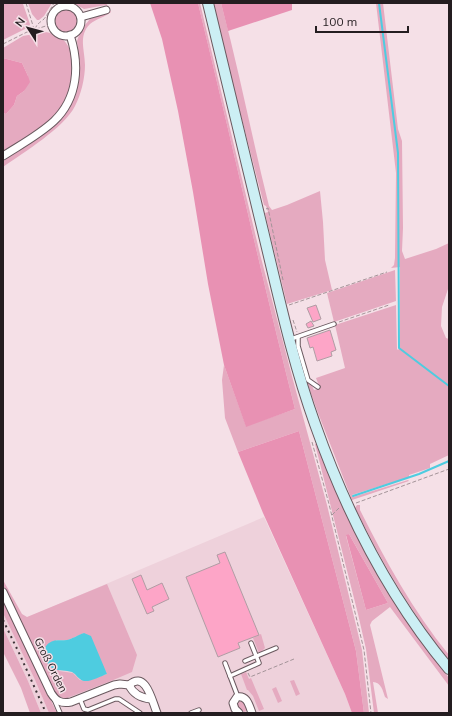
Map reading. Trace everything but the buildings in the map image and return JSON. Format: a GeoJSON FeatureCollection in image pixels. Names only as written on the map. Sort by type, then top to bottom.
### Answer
{"type":"FeatureCollection","features":[{"type":"Feature","properties":{"kind":"main road"},"geometry":{"type":"LineString","coordinates":[[208,3],[258,210],[294,338],[316,426],[347,506],[375,558],[406,611],[449,669]]}},
{"type":"Feature","properties":{"kind":"street"},"geometry":{"type":"LineString","coordinates":[[62,5],[72,7],[77,10],[80,17],[81,22],[79,28],[70,35],[63,35],[59,33],[55,30],[52,24],[53,14],[62,5]]}},
{"type":"Feature","properties":{"kind":"street"},"geometry":{"type":"LineString","coordinates":[[80,17],[106,10]]}},
{"type":"Feature","properties":{"kind":"street"},"geometry":{"type":"LineString","coordinates":[[3,156],[47,126],[59,115],[68,101],[76,76],[76,59],[70,35]]}},
{"type":"Feature","properties":{"kind":"street","name":"Groß Orden"},"geometry":{"type":"LineString","coordinates":[[3,592],[54,698],[57,701],[66,703],[114,685],[129,685],[133,681],[138,680],[143,682],[151,699]]}},
{"type":"Feature","properties":{"kind":"street"},"geometry":{"type":"LineString","coordinates":[[129,685],[135,693],[144,698],[151,699],[157,713]]}},
{"type":"Feature","properties":{"kind":"street"},"geometry":{"type":"LineString","coordinates":[[239,713],[235,710],[233,703],[238,697],[245,698],[252,713]]}},
{"type":"Feature","properties":{"kind":"lane"},"geometry":{"type":"LineString","coordinates":[[318,387],[308,380],[298,346],[294,338],[334,324]]}},
{"type":"Feature","properties":{"kind":"lane"},"geometry":{"type":"LineString","coordinates":[[230,676],[259,663],[251,643]]}},
{"type":"Feature","properties":{"kind":"lane"},"geometry":{"type":"LineString","coordinates":[[245,661],[276,648]]}},
{"type":"Feature","properties":{"kind":"lane"},"geometry":{"type":"LineString","coordinates":[[225,663],[238,697]]}},
{"type":"Feature","properties":{"kind":"lane"},"geometry":{"type":"LineString","coordinates":[[54,698],[60,713]]}},
{"type":"Feature","properties":{"kind":"lane"},"geometry":{"type":"LineString","coordinates":[[80,698],[84,708],[88,710],[115,699],[119,699],[140,713]]}},
{"type":"Feature","properties":{"kind":"lane"},"geometry":{"type":"LineString","coordinates":[[191,713],[199,710]]}},
{"type":"Feature","properties":{"kind":"path"},"geometry":{"type":"LineString","coordinates":[[26,3],[34,30]]}},
{"type":"Feature","properties":{"kind":"path"},"geometry":{"type":"LineString","coordinates":[[34,30],[46,16],[54,3]]}},
{"type":"Feature","properties":{"kind":"path"},"geometry":{"type":"LineString","coordinates":[[3,44],[21,34],[52,24]]}},
{"type":"Feature","properties":{"kind":"path"},"geometry":{"type":"LineString","coordinates":[[258,210],[268,208],[284,283]]}},
{"type":"Feature","properties":{"kind":"path"},"geometry":{"type":"LineString","coordinates":[[289,305],[387,272]]}},
{"type":"Feature","properties":{"kind":"path"},"geometry":{"type":"LineString","coordinates":[[334,324],[390,305]]}},
{"type":"Feature","properties":{"kind":"path"},"geometry":{"type":"LineString","coordinates":[[293,318],[294,338]]}},
{"type":"Feature","properties":{"kind":"path"},"geometry":{"type":"LineString","coordinates":[[332,516],[338,509],[449,469]]}},
{"type":"Feature","properties":{"kind":"path"},"geometry":{"type":"LineString","coordinates":[[329,504],[364,650],[372,713]]}},
{"type":"Feature","properties":{"kind":"path"},"geometry":{"type":"LineString","coordinates":[[247,669],[250,677],[294,659]]}},
{"type":"Feature","properties":{"kind":"shaded area"},"geometry":{"type":"Polygon","coordinates":[[[3,3],[23,4],[30,24],[29,27],[3,40],[3,3]]]}},
{"type":"Feature","properties":{"kind":"shaded area"},"geometry":{"type":"Polygon","coordinates":[[[28,3],[52,3],[44,16],[37,20],[32,14],[28,3]]]}},
{"type":"Feature","properties":{"kind":"shaded area"},"geometry":{"type":"Polygon","coordinates":[[[73,3],[106,3],[111,12],[90,24],[84,33],[84,75],[81,92],[77,102],[70,114],[53,131],[3,167],[3,160],[42,134],[62,117],[72,103],[78,85],[80,66],[77,41],[79,35],[90,19],[109,12],[106,5],[84,9],[73,3]]]}},
{"type":"Feature","properties":{"kind":"shaded area"},"geometry":{"type":"Polygon","coordinates":[[[150,3],[198,3],[295,409],[246,427],[224,365],[208,284],[178,111],[162,39],[150,3]]]}},
{"type":"Feature","properties":{"kind":"shaded area"},"geometry":{"type":"Polygon","coordinates":[[[198,3],[200,3],[260,254],[327,505],[362,650],[369,713],[364,713],[356,651],[299,431],[238,452],[225,418],[222,380],[224,365],[246,426],[295,409],[198,3]]]}},
{"type":"Feature","properties":{"kind":"shaded area"},"geometry":{"type":"Polygon","coordinates":[[[212,3],[221,3],[269,206],[272,210],[320,191],[325,260],[332,290],[287,304],[265,213],[268,212],[266,206],[264,205],[212,3]]]}},
{"type":"Feature","properties":{"kind":"shaded area"},"geometry":{"type":"Polygon","coordinates":[[[221,3],[292,3],[292,10],[228,31],[221,3]]]}},
{"type":"Feature","properties":{"kind":"shaded area"},"geometry":{"type":"Polygon","coordinates":[[[376,3],[383,3],[398,129],[402,141],[402,251],[405,259],[449,243],[449,286],[442,307],[441,326],[446,338],[449,339],[449,455],[430,464],[430,468],[409,475],[409,477],[352,495],[353,497],[408,480],[409,481],[352,500],[307,382],[311,384],[314,390],[318,389],[319,386],[316,378],[345,368],[335,325],[396,305],[398,350],[400,347],[400,267],[391,268],[394,265],[395,258],[396,173],[376,3]]]}},
{"type":"Feature","properties":{"kind":"shaded area"},"geometry":{"type":"Polygon","coordinates":[[[66,10],[70,11],[76,17],[76,25],[70,31],[66,32],[62,31],[56,25],[55,21],[56,17],[62,11],[66,10]]]}},
{"type":"Feature","properties":{"kind":"shaded area"},"geometry":{"type":"Polygon","coordinates":[[[45,32],[56,35],[64,41],[69,49],[73,69],[70,90],[64,103],[46,124],[3,152],[3,113],[6,114],[14,105],[17,96],[24,91],[28,76],[22,63],[3,58],[3,48],[23,36],[45,32]]]}},
{"type":"Feature","properties":{"kind":"shaded area"},"geometry":{"type":"Polygon","coordinates":[[[3,58],[22,63],[30,82],[24,91],[17,96],[14,105],[6,114],[3,113],[3,58]]]}},
{"type":"Feature","properties":{"kind":"shaded area"},"geometry":{"type":"Polygon","coordinates":[[[395,270],[396,301],[334,322],[327,293],[395,270]]]}},
{"type":"Feature","properties":{"kind":"shaded area"},"geometry":{"type":"Polygon","coordinates":[[[299,431],[356,651],[364,713],[352,713],[345,694],[263,513],[238,452],[299,431]]]}},
{"type":"Feature","properties":{"kind":"shaded area"},"geometry":{"type":"Polygon","coordinates":[[[315,444],[317,444],[335,490],[356,536],[380,580],[407,622],[449,678],[449,686],[390,607],[372,621],[370,625],[388,699],[385,697],[380,685],[373,682],[378,713],[374,713],[366,649],[315,444]],[[349,534],[346,536],[366,610],[388,603],[349,534]]]}},
{"type":"Feature","properties":{"kind":"shaded area"},"geometry":{"type":"Polygon","coordinates":[[[357,505],[360,505],[360,510],[379,548],[400,585],[423,621],[449,655],[449,660],[422,624],[398,587],[355,508],[357,505]]]}},
{"type":"Feature","properties":{"kind":"shaded area"},"geometry":{"type":"Polygon","coordinates":[[[264,517],[345,694],[352,713],[57,713],[56,711],[59,699],[55,694],[21,620],[264,517]]]}},
{"type":"Feature","properties":{"kind":"shaded area"},"geometry":{"type":"Polygon","coordinates":[[[349,534],[388,603],[366,610],[346,535],[349,534]]]}},
{"type":"Feature","properties":{"kind":"shaded area"},"geometry":{"type":"Polygon","coordinates":[[[3,580],[22,614],[27,617],[107,584],[137,655],[132,672],[67,698],[62,698],[55,694],[3,585],[3,580]],[[84,633],[68,640],[56,640],[59,671],[73,673],[80,680],[86,681],[107,674],[84,633]]]}},
{"type":"Feature","properties":{"kind":"shaded area"},"geometry":{"type":"Polygon","coordinates":[[[3,601],[57,713],[49,713],[3,613],[3,601]]]}},
{"type":"Feature","properties":{"kind":"shaded area"},"geometry":{"type":"Polygon","coordinates":[[[3,613],[49,713],[41,713],[3,628],[3,613]]]}},
{"type":"Feature","properties":{"kind":"shaded area"},"geometry":{"type":"Polygon","coordinates":[[[3,628],[41,713],[30,713],[21,688],[3,652],[3,628]]]}},
{"type":"Feature","properties":{"kind":"shaded area"},"geometry":{"type":"Polygon","coordinates":[[[261,634],[265,648],[259,653],[253,638],[261,634]]]}},
{"type":"Feature","properties":{"kind":"shaded area"},"geometry":{"type":"Polygon","coordinates":[[[246,672],[249,679],[251,678],[264,709],[259,711],[253,696],[247,690],[241,674],[246,672]]]}},
{"type":"Feature","properties":{"kind":"shaded area"},"geometry":{"type":"Polygon","coordinates":[[[294,680],[300,694],[296,696],[290,681],[294,680]]]}},
{"type":"Feature","properties":{"kind":"shaded area"},"geometry":{"type":"Polygon","coordinates":[[[276,687],[282,701],[278,703],[272,689],[276,687]]]}},
{"type":"Feature","properties":{"kind":"shaded area"},"geometry":{"type":"Polygon","coordinates":[[[242,701],[247,709],[245,712],[238,709],[237,705],[242,701]]]}},
{"type":"Feature","properties":{"kind":"water"},"geometry":{"type":"Polygon","coordinates":[[[84,633],[91,636],[107,674],[87,681],[84,681],[72,672],[54,669],[46,661],[44,653],[46,646],[51,642],[69,639],[84,633]]]}},
{"type":"Feature","properties":{"kind":"waterway"},"geometry":{"type":"LineString","coordinates":[[379,3],[398,153],[399,348],[449,386]]}},
{"type":"Feature","properties":{"kind":"waterway"},"geometry":{"type":"LineString","coordinates":[[353,496],[419,474],[449,461]]}},
{"type":"Feature","properties":{"kind":"railway"},"geometry":{"type":"LineString","coordinates":[[3,620],[46,713]]}}]}
